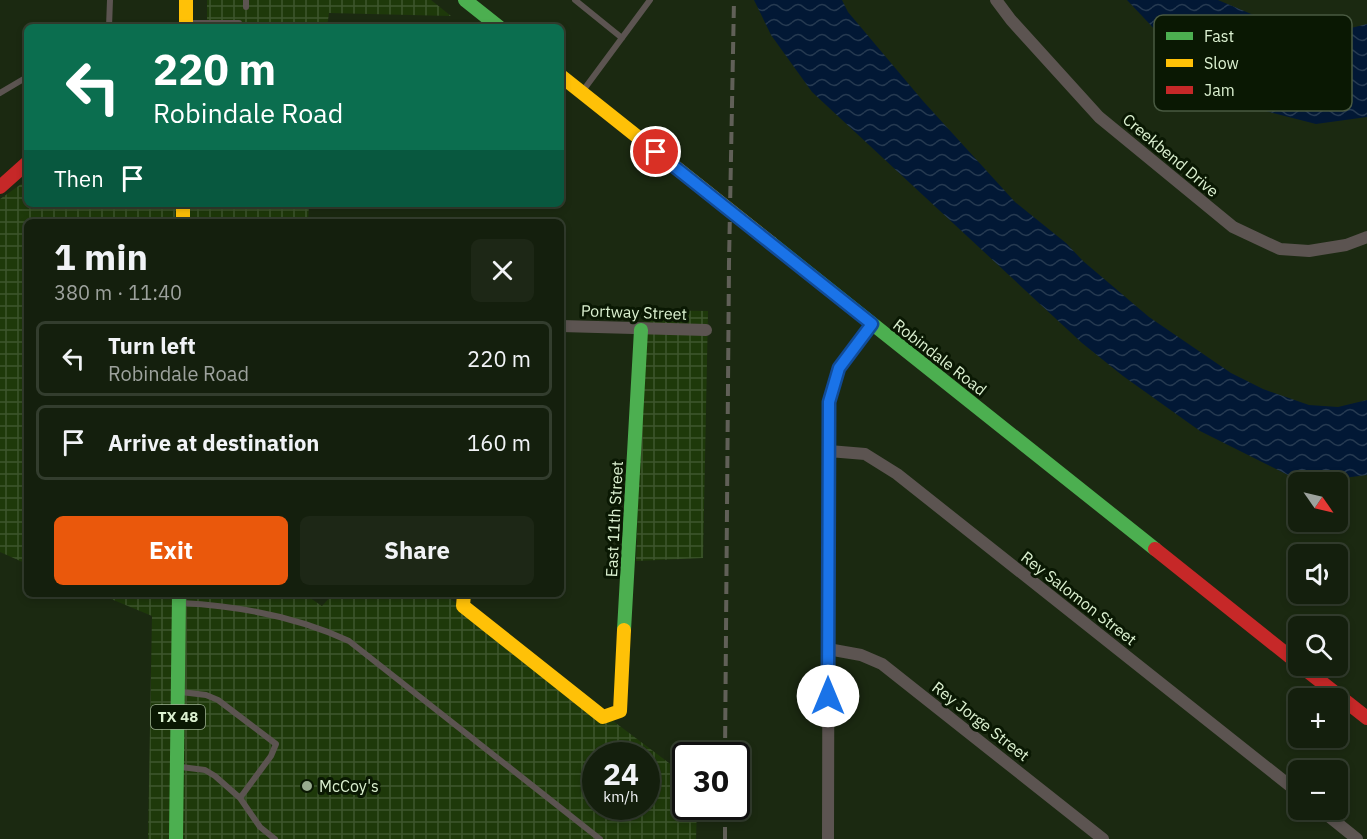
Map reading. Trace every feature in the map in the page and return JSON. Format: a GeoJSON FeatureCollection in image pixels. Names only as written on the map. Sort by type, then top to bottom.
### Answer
{"type":"FeatureCollection","features":[{"type":"Feature","properties":{"kind":"street"},"geometry":{"type":"LineString","coordinates":[[186,0],[186,24]]}},
{"type":"Feature","properties":{"kind":"street"},"geometry":{"type":"LineString","coordinates":[[465,0],[495,24]]}},
{"type":"Feature","properties":{"kind":"street","name":"Creekbend Drive"},"geometry":{"type":"LineString","coordinates":[[996,0],[1011,20],[1100,117],[1233,227],[1280,249],[1309,252],[1346,245],[1367,237]]}},
{"type":"Feature","properties":{"kind":"street","name":"Robindale Road"},"geometry":{"type":"LineString","coordinates":[[564,78],[1288,655]]}},
{"type":"Feature","properties":{"kind":"street"},"geometry":{"type":"LineString","coordinates":[[0,188],[24,166]]}},
{"type":"Feature","properties":{"kind":"street"},"geometry":{"type":"LineString","coordinates":[[828,839],[829,402],[839,368],[872,324]]}},
{"type":"Feature","properties":{"kind":"street","name":"Portway Street"},"geometry":{"type":"LineString","coordinates":[[564,326],[706,330]]}},
{"type":"Feature","properties":{"kind":"street","name":"East 11th Street"},"geometry":{"type":"LineString","coordinates":[[464,600],[603,717],[620,711],[641,330]]}},
{"type":"Feature","properties":{"kind":"street","name":"Rey Salomon Street"},"geometry":{"type":"LineString","coordinates":[[829,451],[865,454],[897,474],[1288,784]]}},
{"type":"Feature","properties":{"kind":"street","name":"TX 48"},"geometry":{"type":"LineString","coordinates":[[176,839],[179,598]]}},
{"type":"Feature","properties":{"kind":"street","name":"Rey Jorge Street"},"geometry":{"type":"LineString","coordinates":[[828,649],[861,656],[882,664],[1102,839]]}},
{"type":"Feature","properties":{"kind":"street","name":"Robindale Road"},"geometry":{"type":"LineString","coordinates":[[1314,676],[1367,718]]}},
{"type":"Feature","properties":{"kind":"street"},"geometry":{"type":"LineString","coordinates":[[1333,820],[1357,839]]}},
{"type":"Feature","properties":{"kind":"lane"},"geometry":{"type":"LineString","coordinates":[[109,24],[110,0]]}},
{"type":"Feature","properties":{"kind":"lane"},"geometry":{"type":"LineString","coordinates":[[575,0],[622,38]]}},
{"type":"Feature","properties":{"kind":"lane"},"geometry":{"type":"LineString","coordinates":[[582,93],[650,0]]}},
{"type":"Feature","properties":{"kind":"lane"},"geometry":{"type":"LineString","coordinates":[[212,24],[239,24]]}},
{"type":"Feature","properties":{"kind":"lane"},"geometry":{"type":"LineString","coordinates":[[0,93],[24,79]]}},
{"type":"Feature","properties":{"kind":"lane"},"geometry":{"type":"LineString","coordinates":[[179,598],[282,618],[321,628],[349,641],[600,839]]}},
{"type":"Feature","properties":{"kind":"lane"},"geometry":{"type":"LineString","coordinates":[[178,692],[206,694],[218,700],[276,744],[271,756],[240,798]]}},
{"type":"Feature","properties":{"kind":"lane"},"geometry":{"type":"LineString","coordinates":[[177,766],[205,770],[215,776],[240,798],[260,827],[274,839]]}},
{"type":"Feature","properties":{"kind":"shaded area"},"geometry":{"type":"Polygon","coordinates":[[[207,0],[431,0],[451,16],[329,13],[327,24],[207,24],[207,0]]]}},
{"type":"Feature","properties":{"kind":"shaded area"},"geometry":{"type":"Polygon","coordinates":[[[24,182],[24,207],[309,207],[308,219],[24,219],[24,563],[0,552],[0,199],[24,182]]]}},
{"type":"Feature","properties":{"kind":"shaded area"},"geometry":{"type":"Polygon","coordinates":[[[645,310],[708,311],[703,558],[636,561],[645,310]]]}},
{"type":"Feature","properties":{"kind":"shaded area"},"geometry":{"type":"Polygon","coordinates":[[[106,597],[308,597],[322,606],[330,597],[448,597],[641,742],[582,742],[582,820],[660,820],[660,756],[672,765],[672,820],[697,820],[696,839],[148,839],[152,616],[106,597]]]}},
{"type":"Feature","properties":{"kind":"water"},"geometry":{"type":"Polygon","coordinates":[[[754,0],[842,0],[848,12],[923,101],[1015,202],[1066,243],[1083,261],[1149,317],[1231,373],[1263,389],[1309,405],[1338,407],[1367,400],[1367,475],[1348,477],[1348,472],[1288,472],[1288,475],[1200,431],[1123,376],[1082,343],[812,92],[771,35],[754,0]]]}},
{"type":"Feature","properties":{"kind":"water"},"geometry":{"type":"Polygon","coordinates":[[[1127,0],[1218,0],[1254,15],[1154,15],[1154,29],[1127,0]]]}},
{"type":"Feature","properties":{"kind":"water"},"geometry":{"type":"Polygon","coordinates":[[[1367,24],[1367,117],[1316,124],[1266,111],[1352,111],[1352,28],[1367,24]]]}},
{"type":"Feature","properties":{"kind":"railway"},"geometry":{"type":"LineString","coordinates":[[725,742],[729,262],[734,0]]}},
{"type":"Feature","properties":{"kind":"railway"},"geometry":{"type":"LineString","coordinates":[[725,820],[725,839]]}},
{"type":"Feature","properties":{"kind":"traffic: fast"},"geometry":{"type":"LineString","coordinates":[[465,0],[495,24]]}},
{"type":"Feature","properties":{"kind":"traffic: fast"},"geometry":{"type":"LineString","coordinates":[[771,243],[1155,549]]}},
{"type":"Feature","properties":{"kind":"traffic: fast"},"geometry":{"type":"LineString","coordinates":[[624,630],[641,330]]}},
{"type":"Feature","properties":{"kind":"traffic: fast"},"geometry":{"type":"LineString","coordinates":[[176,839],[179,597]]}},
{"type":"Feature","properties":{"kind":"traffic: slow"},"geometry":{"type":"LineString","coordinates":[[186,0],[186,24]]}},
{"type":"Feature","properties":{"kind":"traffic: slow"},"geometry":{"type":"LineString","coordinates":[[564,78],[771,243]]}},
{"type":"Feature","properties":{"kind":"traffic: slow"},"geometry":{"type":"LineString","coordinates":[[183,207],[183,219]]}},
{"type":"Feature","properties":{"kind":"traffic: slow"},"geometry":{"type":"LineString","coordinates":[[464,597],[463,606],[603,717],[620,711],[624,630]]}},
{"type":"Feature","properties":{"kind":"traffic: jam"},"geometry":{"type":"LineString","coordinates":[[0,187],[24,166]]}},
{"type":"Feature","properties":{"kind":"traffic: jam"},"geometry":{"type":"LineString","coordinates":[[1155,549],[1288,655]]}},
{"type":"Feature","properties":{"kind":"traffic: jam"},"geometry":{"type":"LineString","coordinates":[[1314,676],[1367,718]]}},
{"type":"Feature","properties":{"kind":"place","name":"McCoy's"},"geometry":{"type":"Point","coordinates":[307,786]}},
{"type":"Feature","properties":{"kind":"route"},"geometry":{"type":"LineString","coordinates":[[656,152],[872,324],[839,368],[829,402],[828,696]]}}]}
